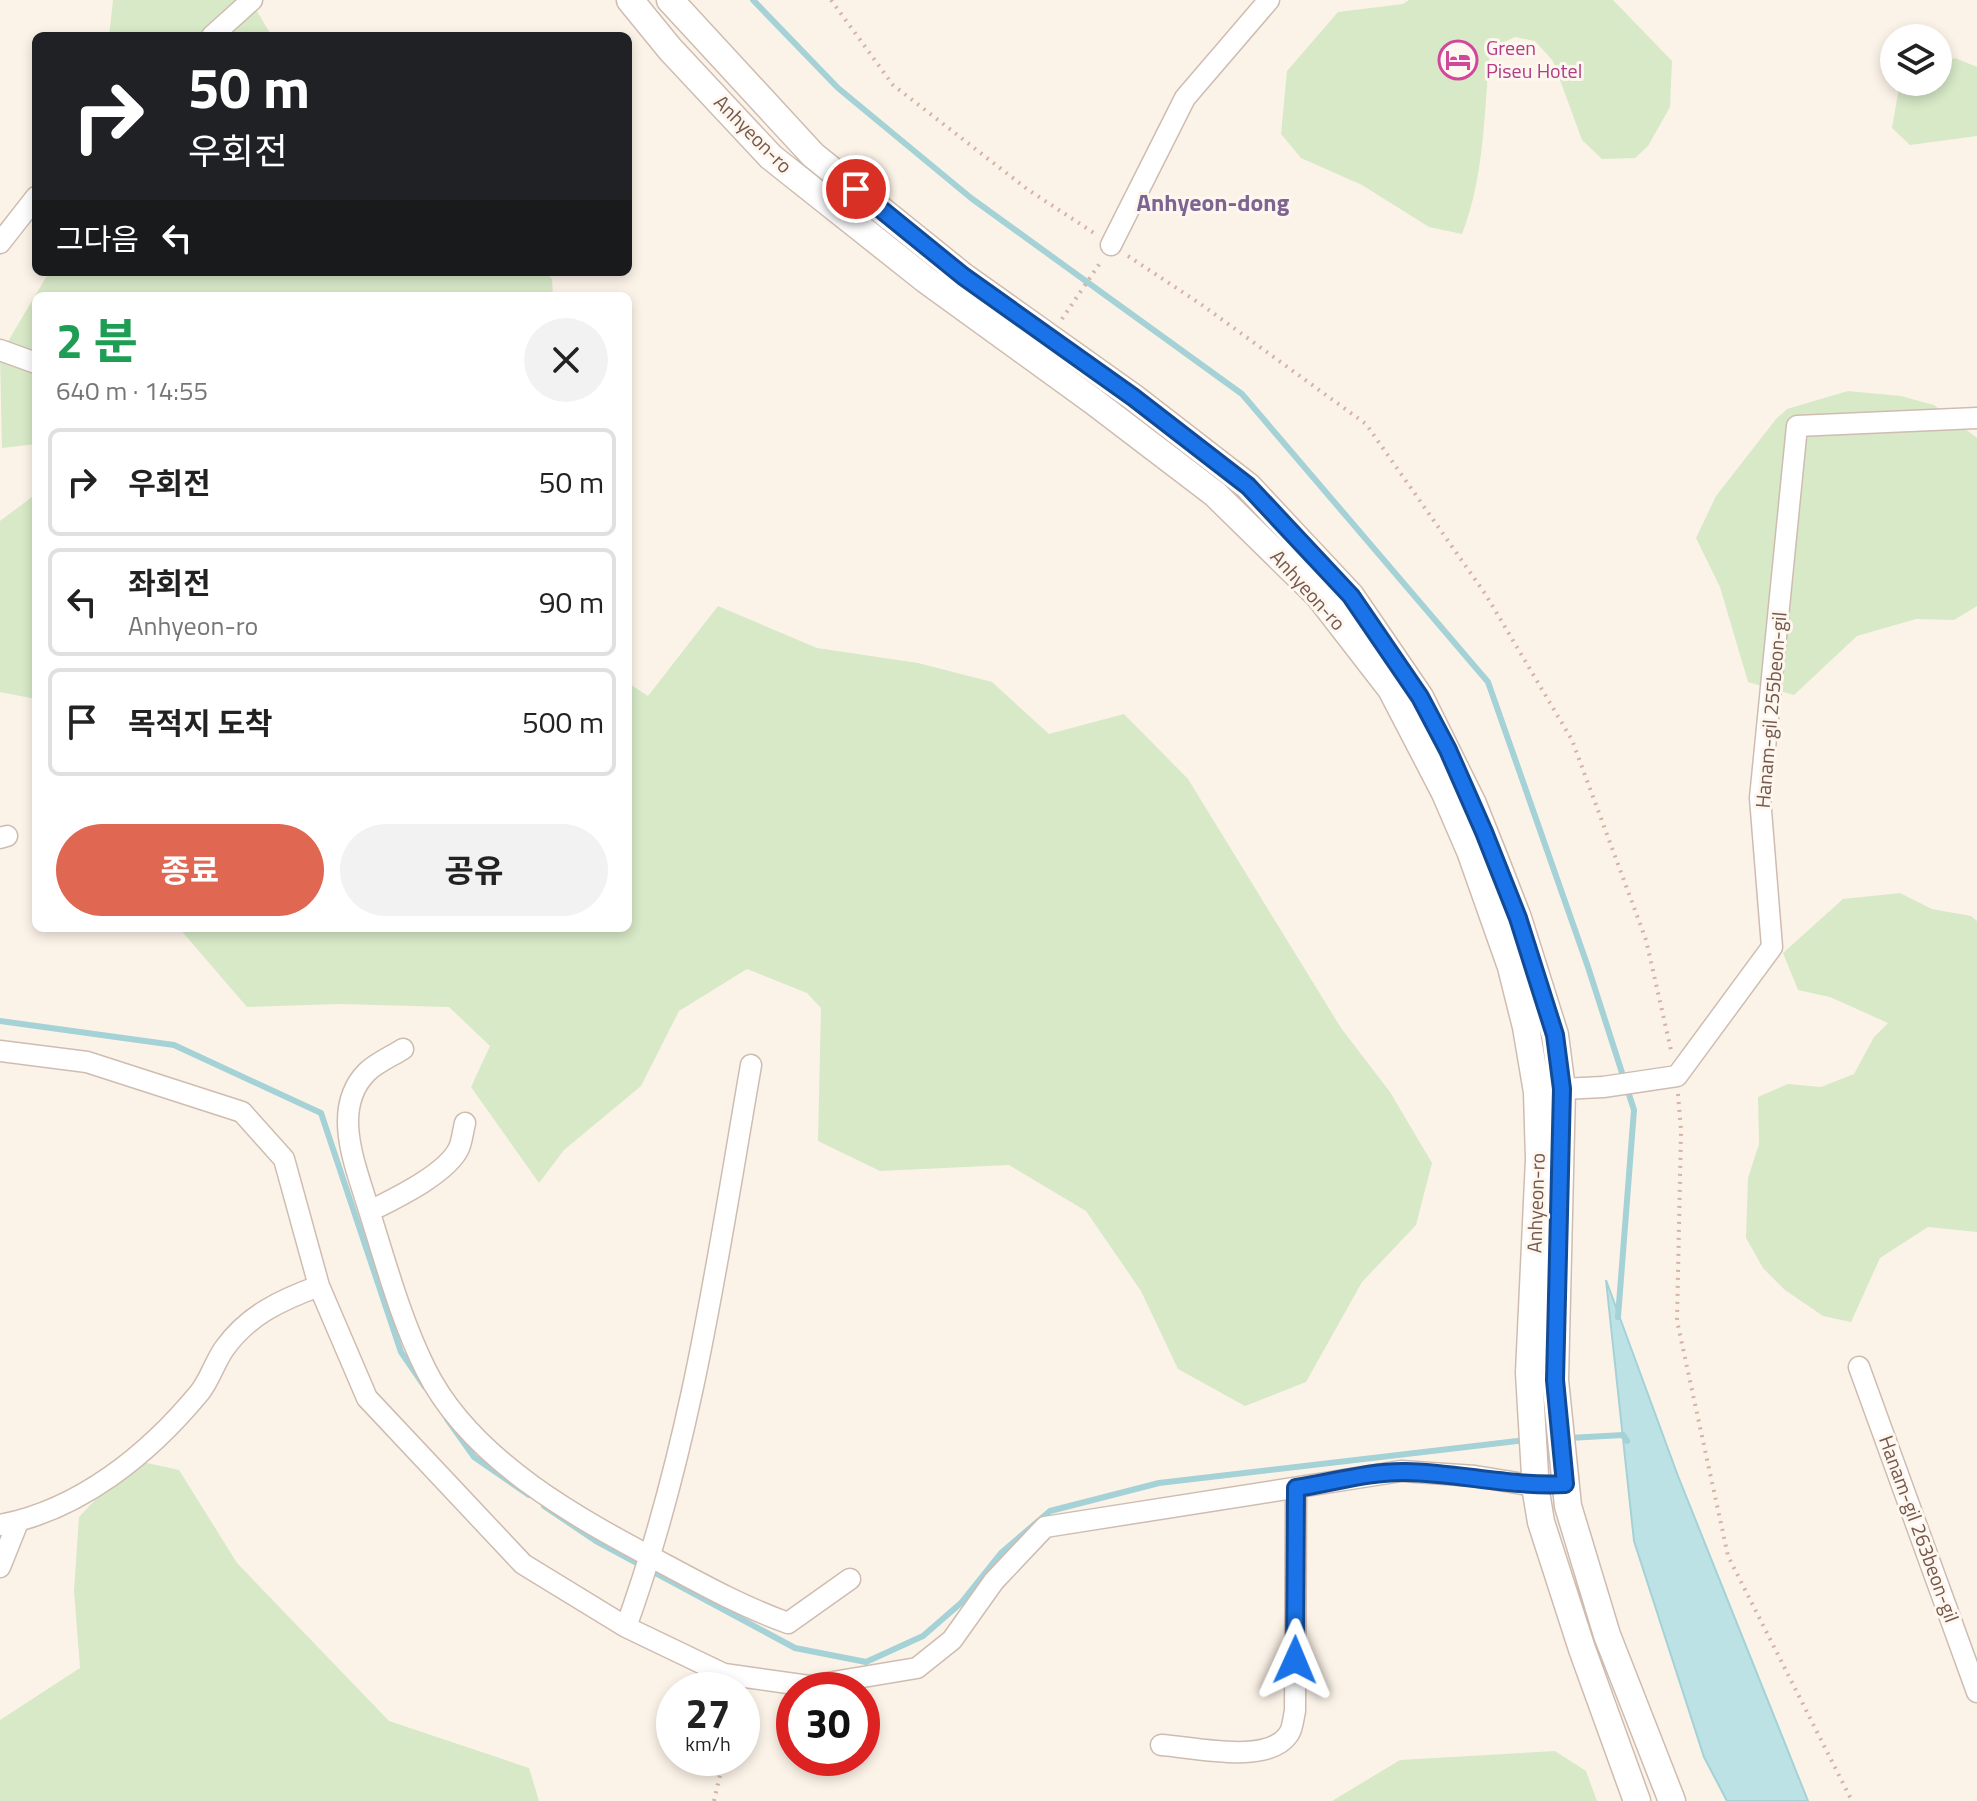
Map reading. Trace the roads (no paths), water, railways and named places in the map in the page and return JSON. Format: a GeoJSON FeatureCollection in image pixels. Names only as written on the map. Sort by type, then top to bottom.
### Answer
{"type":"FeatureCollection","features":[{"type":"Feature","properties":{"kind":"street"},"geometry":{"type":"LineString","coordinates":[[216,32],[252,0]]}},
{"type":"Feature","properties":{"kind":"street","name":"Anhyeon-ro"},"geometry":{"type":"LineString","coordinates":[[630,0],[670,49],[771,157],[926,280],[1215,494],[1319,596],[1391,689],[1445,793],[1494,913],[1526,1027],[1549,1090],[1555,1380],[1568,1506],[1607,1635],[1672,1801]]}},
{"type":"Feature","properties":{"kind":"street","name":"Anhyeon-ro"},"geometry":{"type":"LineString","coordinates":[[670,0],[813,155],[963,276],[1133,397],[1248,486],[1351,596],[1420,697],[1473,804],[1531,960],[1555,1035],[1539,1159],[1529,1373],[1534,1473],[1545,1536],[1637,1801]]}},
{"type":"Feature","properties":{"kind":"street"},"geometry":{"type":"LineString","coordinates":[[1110,248],[1185,98],[1269,0]]}},
{"type":"Feature","properties":{"kind":"street"},"geometry":{"type":"LineString","coordinates":[[0,243],[32,202]]}},
{"type":"Feature","properties":{"kind":"street"},"geometry":{"type":"LineString","coordinates":[[0,350],[32,362]]}},
{"type":"Feature","properties":{"kind":"street","name":"Hanam-gil 255beon-gil"},"geometry":{"type":"LineString","coordinates":[[1549,1090],[1603,1087],[1677,1076],[1772,947],[1760,798],[1797,426],[1977,418]]}},
{"type":"Feature","properties":{"kind":"street"},"geometry":{"type":"LineString","coordinates":[[403,1049],[367,1073],[351,1099],[348,1141],[396,1297],[427,1372],[462,1421],[512,1471],[648,1566],[752,1610],[788,1623],[850,1579]]}},
{"type":"Feature","properties":{"kind":"street"},"geometry":{"type":"LineString","coordinates":[[0,1051],[87,1062],[242,1112],[284,1159],[319,1286],[367,1398],[523,1564],[626,1627],[724,1674],[809,1686],[917,1668],[952,1640],[994,1581],[1045,1527],[1401,1471],[1475,1476],[1534,1473],[1565,1484]]}},
{"type":"Feature","properties":{"kind":"street"},"geometry":{"type":"LineString","coordinates":[[626,1627],[648,1566],[688,1416],[751,1065]]}},
{"type":"Feature","properties":{"kind":"street"},"geometry":{"type":"LineString","coordinates":[[370,1211],[409,1191],[443,1165],[458,1150],[465,1123]]}},
{"type":"Feature","properties":{"kind":"street"},"geometry":{"type":"LineString","coordinates":[[0,1567],[9,1523],[83,1496],[129,1462],[172,1423],[203,1389],[224,1349],[253,1318],[279,1301],[319,1286]]}},
{"type":"Feature","properties":{"kind":"street","name":"Hanam-gil 263beon-gil"},"geometry":{"type":"LineString","coordinates":[[1859,1367],[1977,1692]]}},
{"type":"Feature","properties":{"kind":"street"},"geometry":{"type":"LineString","coordinates":[[1161,1745],[1259,1753],[1277,1747],[1290,1733],[1295,1711],[1296,1488]]}},
{"type":"Feature","properties":{"kind":"water"},"geometry":{"type":"Polygon","coordinates":[[[1606,1280],[1678,1476],[1808,1801],[1727,1801],[1704,1757],[1634,1541],[1606,1280]]]}},
{"type":"Feature","properties":{"kind":"waterway"},"geometry":{"type":"LineString","coordinates":[[753,0],[838,88],[971,198],[1242,394],[1488,682],[1588,967],[1634,1110],[1618,1317]]}},
{"type":"Feature","properties":{"kind":"waterway"},"geometry":{"type":"LineString","coordinates":[[0,1021],[174,1045],[321,1113],[401,1352],[425,1387]]}},
{"type":"Feature","properties":{"kind":"waterway"},"geometry":{"type":"LineString","coordinates":[[447,1419],[474,1457],[529,1495]]}},
{"type":"Feature","properties":{"kind":"waterway"},"geometry":{"type":"LineString","coordinates":[[1569,1438],[1623,1435],[1627,1441]]}},
{"type":"Feature","properties":{"kind":"waterway"},"geometry":{"type":"LineString","coordinates":[[544,1506],[596,1541],[795,1648],[866,1662],[923,1636],[961,1603],[1001,1553],[1050,1511],[1159,1483],[1526,1440]]}},
{"type":"Feature","properties":{"kind":"place","name":"Green Piseu Hotel"},"geometry":{"type":"Point","coordinates":[1458,60]}},
{"type":"Feature","properties":{"kind":"district","name":"Anhyeon-dong"},"geometry":{"type":"Point","coordinates":[1213,203]}}]}
